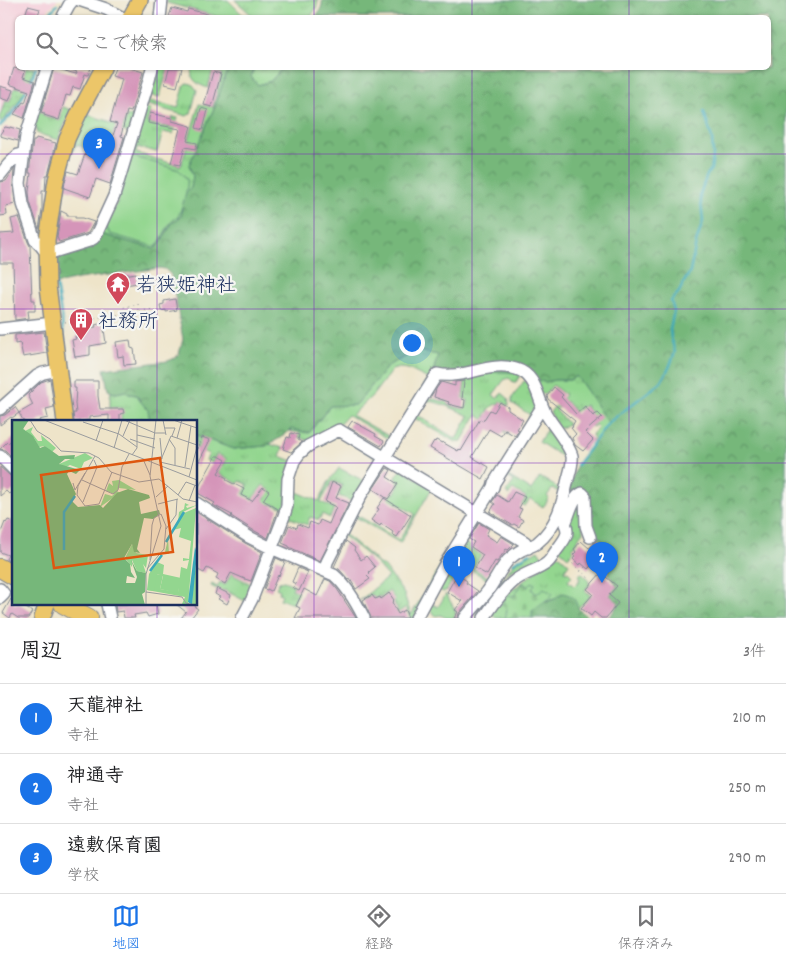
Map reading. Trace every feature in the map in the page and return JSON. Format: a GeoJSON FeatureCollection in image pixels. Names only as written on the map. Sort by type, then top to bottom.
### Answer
{"type":"FeatureCollection","features":[{"type":"Feature","properties":{"kind":"highway"},"geometry":{"type":"LineString","coordinates":[[0,568],[12,575]]}},
{"type":"Feature","properties":{"kind":"highway"},"geometry":{"type":"LineString","coordinates":[[67,606],[89,618]]}},
{"type":"Feature","properties":{"kind":"main road"},"geometry":{"type":"LineString","coordinates":[[132,15],[140,0]]}},
{"type":"Feature","properties":{"kind":"main road"},"geometry":{"type":"LineString","coordinates":[[65,420],[58,370],[59,322],[48,286],[47,240],[63,153],[73,125],[102,70]]}},
{"type":"Feature","properties":{"kind":"main road"},"geometry":{"type":"LineString","coordinates":[[42,618],[46,606]]}},
{"type":"Feature","properties":{"kind":"street"},"geometry":{"type":"LineString","coordinates":[[64,15],[73,0]]}},
{"type":"Feature","properties":{"kind":"street"},"geometry":{"type":"LineString","coordinates":[[78,0],[106,9],[117,15]]}},
{"type":"Feature","properties":{"kind":"street"},"geometry":{"type":"LineString","coordinates":[[160,15],[162,0]]}},
{"type":"Feature","properties":{"kind":"street"},"geometry":{"type":"LineString","coordinates":[[46,70],[28,131],[20,183],[23,204],[34,240],[47,254],[89,241],[98,233],[114,196],[152,70]]}},
{"type":"Feature","properties":{"kind":"street"},"geometry":{"type":"LineString","coordinates":[[0,175],[14,158],[18,155],[23,155]]}},
{"type":"Feature","properties":{"kind":"street"},"geometry":{"type":"LineString","coordinates":[[0,329],[59,322]]}},
{"type":"Feature","properties":{"kind":"street"},"geometry":{"type":"LineString","coordinates":[[325,571],[327,562],[361,495],[436,374],[450,375],[492,367],[504,367],[519,370],[534,383],[546,415],[572,455],[560,522]]}},
{"type":"Feature","properties":{"kind":"street"},"geometry":{"type":"LineString","coordinates":[[0,409],[37,376],[58,370]]}},
{"type":"Feature","properties":{"kind":"street"},"geometry":{"type":"LineString","coordinates":[[416,618],[444,566],[537,412],[542,407]]}},
{"type":"Feature","properties":{"kind":"street"},"geometry":{"type":"LineString","coordinates":[[242,618],[252,599],[287,506],[288,479],[298,454],[308,446],[339,430],[478,512],[525,542],[528,548]]}},
{"type":"Feature","properties":{"kind":"street"},"geometry":{"type":"LineString","coordinates":[[0,456],[12,468]]}},
{"type":"Feature","properties":{"kind":"street"},"geometry":{"type":"LineString","coordinates":[[465,618],[514,554],[536,544],[543,538],[560,522],[575,499],[582,493],[585,496],[586,526],[590,537]]}},
{"type":"Feature","properties":{"kind":"street"},"geometry":{"type":"LineString","coordinates":[[198,504],[249,537],[338,578],[364,618]]}},
{"type":"Feature","properties":{"kind":"street"},"geometry":{"type":"LineString","coordinates":[[484,618],[496,600],[508,587],[523,575],[546,564],[566,540],[567,527],[560,522]]}},
{"type":"Feature","properties":{"kind":"street"},"geometry":{"type":"LineString","coordinates":[[0,589],[4,594],[0,598]]}},
{"type":"Feature","properties":{"kind":"path"},"geometry":{"type":"LineString","coordinates":[[122,280],[122,286]]}},
{"type":"Feature","properties":{"kind":"path"},"geometry":{"type":"LineString","coordinates":[[138,304],[140,317],[126,320],[125,314],[124,307],[138,304]]}},
{"type":"Feature","properties":{"kind":"path"},"geometry":{"type":"LineString","coordinates":[[139,311],[154,309]]}},
{"type":"Feature","properties":{"kind":"path"},"geometry":{"type":"LineString","coordinates":[[117,315],[125,314]]}},
{"type":"Feature","properties":{"kind":"path"},"geometry":{"type":"LineString","coordinates":[[77,315],[79,329]]}},
{"type":"Feature","properties":{"kind":"path"},"geometry":{"type":"LineString","coordinates":[[59,322],[109,316]]}},
{"type":"Feature","properties":{"kind":"path"},"geometry":{"type":"LineString","coordinates":[[72,321],[75,337]]}},
{"type":"Feature","properties":{"kind":"path"},"geometry":{"type":"LineString","coordinates":[[557,550],[591,580]]}},
{"type":"Feature","properties":{"kind":"path"},"geometry":{"type":"LineString","coordinates":[[577,575],[586,566]]}},
{"type":"Feature","properties":{"kind":"shaded area"},"geometry":{"type":"Polygon","coordinates":[[[0,0],[58,0],[45,15],[15,15],[15,70],[33,70],[18,102],[9,115],[3,121],[0,121],[0,0]]]}},
{"type":"Feature","properties":{"kind":"green space"},"geometry":{"type":"Polygon","coordinates":[[[166,0],[228,0],[243,15],[212,15],[167,3],[166,0]]]}},
{"type":"Feature","properties":{"kind":"green space"},"geometry":{"type":"Polygon","coordinates":[[[235,0],[318,0],[317,7],[311,15],[252,15],[235,0]]]}},
{"type":"Feature","properties":{"kind":"green space"},"geometry":{"type":"Polygon","coordinates":[[[322,0],[786,0],[786,618],[607,618],[619,603],[610,595],[617,587],[608,575],[610,561],[607,557],[609,553],[601,545],[602,542],[596,537],[595,533],[590,531],[587,508],[569,489],[577,464],[608,423],[576,376],[570,380],[545,382],[536,380],[525,372],[433,372],[438,355],[418,351],[387,367],[356,405],[330,406],[309,433],[291,429],[266,446],[233,449],[198,437],[198,420],[150,420],[148,410],[137,395],[129,394],[125,391],[116,393],[108,390],[104,369],[168,361],[179,354],[183,339],[171,275],[165,269],[160,268],[78,279],[56,284],[54,255],[101,234],[154,249],[161,243],[172,223],[179,219],[182,214],[182,204],[186,193],[191,188],[193,176],[189,165],[215,106],[227,70],[253,70],[251,77],[258,85],[271,81],[280,70],[771,70],[771,15],[316,15],[322,0]]]}},
{"type":"Feature","properties":{"kind":"green space"},"geometry":{"type":"Polygon","coordinates":[[[25,70],[33,70],[25,91],[16,105],[0,123],[5,100],[10,101],[15,87],[19,88],[25,70]]]}},
{"type":"Feature","properties":{"kind":"green space"},"geometry":{"type":"Polygon","coordinates":[[[155,70],[167,70],[160,96],[149,95],[155,70]]]}},
{"type":"Feature","properties":{"kind":"green space"},"geometry":{"type":"Polygon","coordinates":[[[192,70],[212,70],[208,88],[195,81],[192,70]]]}},
{"type":"Feature","properties":{"kind":"green space"},"geometry":{"type":"Polygon","coordinates":[[[215,70],[227,70],[215,106],[189,165],[193,176],[191,188],[185,195],[187,180],[179,170],[131,156],[144,108],[151,109],[147,123],[170,128],[173,117],[178,118],[173,134],[163,132],[157,152],[137,147],[136,153],[181,166],[199,104],[213,107],[222,74],[215,70]]]}},
{"type":"Feature","properties":{"kind":"green space"},"geometry":{"type":"Polygon","coordinates":[[[253,70],[280,70],[271,81],[258,85],[251,77],[253,70]]]}},
{"type":"Feature","properties":{"kind":"green space"},"geometry":{"type":"Polygon","coordinates":[[[185,84],[192,84],[197,90],[191,113],[187,116],[145,104],[146,100],[178,108],[185,84]]]}},
{"type":"Feature","properties":{"kind":"green space"},"geometry":{"type":"Polygon","coordinates":[[[40,98],[44,100],[40,112],[43,115],[60,121],[62,115],[57,113],[59,105],[71,110],[58,140],[36,133],[37,129],[31,127],[40,98]]]}},
{"type":"Feature","properties":{"kind":"green space"},"geometry":{"type":"Polygon","coordinates":[[[85,114],[123,127],[127,116],[134,117],[129,133],[114,129],[105,157],[76,145],[73,151],[70,149],[85,114]]]}},
{"type":"Feature","properties":{"kind":"green space"},"geometry":{"type":"Polygon","coordinates":[[[131,156],[179,170],[187,180],[186,193],[178,217],[168,226],[156,247],[110,234],[106,226],[118,200],[131,156]]]}},
{"type":"Feature","properties":{"kind":"green space"},"geometry":{"type":"Polygon","coordinates":[[[182,206],[182,214],[179,219],[172,223],[161,243],[154,249],[101,234],[106,226],[110,234],[156,247],[173,218],[178,217],[182,206]]]}},
{"type":"Feature","properties":{"kind":"green space"},"geometry":{"type":"Polygon","coordinates":[[[418,351],[438,355],[433,372],[392,441],[348,415],[336,428],[311,442],[299,437],[300,433],[289,431],[291,429],[309,433],[331,405],[356,405],[391,364],[418,351]],[[399,368],[392,370],[373,395],[352,415],[392,438],[428,379],[408,369],[399,368]]]}},
{"type":"Feature","properties":{"kind":"green space"},"geometry":{"type":"Polygon","coordinates":[[[492,369],[521,374],[516,382],[509,378],[504,380],[493,395],[497,398],[502,393],[508,398],[509,406],[500,401],[490,408],[485,416],[498,424],[509,435],[477,415],[461,442],[456,442],[412,417],[425,397],[447,402],[448,405],[464,409],[467,406],[468,400],[463,398],[466,375],[492,369]],[[426,400],[417,415],[456,439],[469,416],[426,400]]]}},
{"type":"Feature","properties":{"kind":"green space"},"geometry":{"type":"Polygon","coordinates":[[[576,376],[608,423],[593,443],[592,434],[598,428],[596,425],[592,427],[585,418],[590,412],[585,405],[575,412],[566,401],[556,410],[568,424],[559,429],[550,412],[565,395],[553,385],[545,394],[541,394],[536,380],[545,382],[570,380],[576,376]]]}},
{"type":"Feature","properties":{"kind":"green space"},"geometry":{"type":"Polygon","coordinates":[[[524,381],[528,382],[539,402],[522,428],[530,415],[512,403],[512,398],[524,381]]]}},
{"type":"Feature","properties":{"kind":"green space"},"geometry":{"type":"Polygon","coordinates":[[[125,391],[129,394],[137,395],[149,410],[150,420],[121,420],[122,408],[110,407],[111,392],[125,391]]]}},
{"type":"Feature","properties":{"kind":"green space"},"geometry":{"type":"Polygon","coordinates":[[[541,412],[566,449],[569,461],[563,493],[552,489],[543,507],[530,499],[525,506],[522,505],[526,497],[513,489],[509,495],[506,493],[514,481],[502,474],[537,416],[541,412]],[[540,415],[537,417],[505,474],[531,490],[540,477],[561,490],[565,476],[567,460],[539,442],[548,427],[540,415]]]}},
{"type":"Feature","properties":{"kind":"green space"},"geometry":{"type":"Polygon","coordinates":[[[340,433],[380,458],[380,461],[354,502],[339,496],[342,485],[332,482],[321,502],[334,508],[330,518],[322,514],[319,520],[310,517],[307,525],[286,516],[290,500],[290,478],[296,461],[306,450],[340,433]],[[335,436],[310,451],[299,461],[295,469],[292,490],[319,501],[328,483],[339,468],[364,481],[378,459],[339,436],[335,436]]]}},
{"type":"Feature","properties":{"kind":"green space"},"geometry":{"type":"Polygon","coordinates":[[[198,437],[233,449],[269,444],[283,448],[280,456],[293,461],[285,508],[272,504],[269,505],[263,501],[271,491],[263,485],[252,499],[243,494],[248,485],[240,481],[238,484],[219,473],[227,459],[217,454],[212,463],[206,460],[209,454],[198,448],[198,437]]]}},
{"type":"Feature","properties":{"kind":"green space"},"geometry":{"type":"Polygon","coordinates":[[[401,469],[473,513],[414,618],[410,618],[406,607],[396,614],[388,615],[398,610],[394,603],[395,599],[389,591],[381,598],[380,596],[375,599],[372,594],[359,601],[388,577],[372,559],[342,535],[353,514],[399,540],[415,514],[381,494],[385,489],[394,494],[399,485],[396,477],[401,469]],[[431,490],[400,543],[354,516],[344,534],[385,567],[404,594],[411,615],[471,515],[431,490]]]}},
{"type":"Feature","properties":{"kind":"green space"},"geometry":{"type":"Polygon","coordinates":[[[581,501],[583,532],[572,549],[574,550],[568,557],[560,550],[575,504],[581,501]]]}},
{"type":"Feature","properties":{"kind":"green space"},"geometry":{"type":"Polygon","coordinates":[[[462,541],[481,555],[473,568],[491,579],[490,581],[453,559],[448,567],[461,576],[460,578],[455,575],[447,590],[443,592],[438,589],[430,603],[438,607],[446,594],[456,611],[454,617],[456,618],[436,616],[425,605],[462,541]]]}},
{"type":"Feature","properties":{"kind":"green space"},"geometry":{"type":"Polygon","coordinates":[[[538,550],[543,558],[548,558],[519,575],[515,568],[508,573],[503,582],[507,585],[480,618],[475,614],[490,599],[512,566],[538,550]]]}},
{"type":"Feature","properties":{"kind":"green space"},"geometry":{"type":"Polygon","coordinates":[[[558,554],[569,564],[564,571],[567,571],[572,576],[568,581],[574,586],[579,581],[580,578],[578,576],[581,573],[589,580],[590,584],[585,590],[591,596],[578,608],[555,599],[546,601],[553,594],[536,594],[523,583],[514,596],[505,618],[496,618],[490,613],[498,601],[558,554]]]}},
{"type":"Feature","properties":{"kind":"green space"},"geometry":{"type":"Polygon","coordinates":[[[225,572],[235,572],[233,575],[255,586],[247,602],[224,590],[223,592],[211,586],[212,584],[217,587],[220,582],[225,585],[230,576],[225,572]]]}},
{"type":"Feature","properties":{"kind":"green space"},"geometry":{"type":"Polygon","coordinates":[[[284,581],[294,585],[292,589],[298,592],[293,604],[280,599],[282,595],[279,593],[280,590],[276,588],[279,582],[284,581]]]}},
{"type":"Feature","properties":{"kind":"green space"},"geometry":{"type":"Polygon","coordinates":[[[532,582],[535,584],[532,589],[536,594],[544,588],[553,594],[532,611],[532,618],[505,618],[507,610],[502,605],[507,595],[514,596],[523,583],[528,587],[532,582]]]}},
{"type":"Feature","properties":{"kind":"green space"},"geometry":{"type":"Polygon","coordinates":[[[563,593],[573,597],[579,609],[588,618],[532,618],[532,611],[539,604],[555,599],[563,593]]]}},
{"type":"Feature","properties":{"kind":"building"},"geometry":{"type":"Polygon","coordinates":[[[28,6],[40,9],[38,15],[25,15],[28,6]]]}},
{"type":"Feature","properties":{"kind":"building"},"geometry":{"type":"Polygon","coordinates":[[[172,8],[187,12],[188,9],[211,15],[169,15],[172,8]]]}},
{"type":"Feature","properties":{"kind":"building"},"geometry":{"type":"Polygon","coordinates":[[[14,68],[15,70],[25,71],[23,77],[35,81],[24,118],[14,114],[23,102],[25,103],[29,91],[9,84],[14,68]]]}},
{"type":"Feature","properties":{"kind":"building"},"geometry":{"type":"Polygon","coordinates":[[[53,70],[76,74],[77,72],[71,70],[90,70],[88,75],[85,74],[80,89],[73,87],[70,96],[66,95],[59,120],[44,115],[41,112],[53,70]]]}},
{"type":"Feature","properties":{"kind":"building"},"geometry":{"type":"Polygon","coordinates":[[[114,70],[136,70],[143,72],[131,112],[127,111],[121,136],[124,137],[110,184],[96,179],[90,197],[64,188],[65,182],[68,171],[78,174],[85,154],[104,161],[117,124],[110,122],[122,79],[112,76],[114,70]]]}},
{"type":"Feature","properties":{"kind":"building"},"geometry":{"type":"Polygon","coordinates":[[[168,70],[181,70],[177,87],[165,84],[168,70]]]}},
{"type":"Feature","properties":{"kind":"building"},"geometry":{"type":"Polygon","coordinates":[[[213,72],[221,74],[212,107],[204,105],[213,72]]]}},
{"type":"Feature","properties":{"kind":"building"},"geometry":{"type":"Polygon","coordinates":[[[0,86],[13,90],[9,101],[0,98],[0,86]]]}},
{"type":"Feature","properties":{"kind":"building"},"geometry":{"type":"Polygon","coordinates":[[[201,108],[208,110],[203,130],[196,128],[201,108]]]}},
{"type":"Feature","properties":{"kind":"building"},"geometry":{"type":"Polygon","coordinates":[[[150,113],[172,118],[172,121],[191,126],[187,141],[197,143],[196,149],[185,147],[180,165],[171,163],[180,129],[148,123],[150,113]]]}},
{"type":"Feature","properties":{"kind":"building"},"geometry":{"type":"Polygon","coordinates":[[[5,127],[20,130],[18,141],[0,136],[5,127]]]}},
{"type":"Feature","properties":{"kind":"building"},"geometry":{"type":"Polygon","coordinates":[[[36,138],[56,143],[48,175],[46,175],[45,191],[42,191],[39,229],[30,202],[29,192],[33,141],[36,138]]]}},
{"type":"Feature","properties":{"kind":"building"},"geometry":{"type":"Polygon","coordinates":[[[14,169],[15,204],[6,206],[7,215],[0,216],[0,182],[6,181],[14,169]]]}},
{"type":"Feature","properties":{"kind":"building"},"geometry":{"type":"Polygon","coordinates":[[[61,211],[67,214],[67,216],[75,216],[75,218],[94,222],[88,233],[59,242],[57,237],[61,211]]]}},
{"type":"Feature","properties":{"kind":"building"},"geometry":{"type":"Polygon","coordinates":[[[19,217],[30,246],[32,300],[35,300],[35,311],[28,311],[29,318],[15,320],[13,263],[0,263],[0,234],[14,233],[11,219],[19,217]]]}},
{"type":"Feature","properties":{"kind":"building"},"geometry":{"type":"Polygon","coordinates":[[[136,273],[138,283],[125,285],[123,275],[136,273]]]}},
{"type":"Feature","properties":{"kind":"building"},"geometry":{"type":"Polygon","coordinates":[[[175,299],[177,310],[161,311],[160,305],[164,304],[164,301],[175,299]]]}},
{"type":"Feature","properties":{"kind":"building","name":"社務所"},"geometry":{"type":"Polygon","coordinates":[[[103,323],[106,343],[90,346],[90,355],[75,357],[72,340],[78,337],[77,330],[96,327],[95,325],[103,323]]]}},
{"type":"Feature","properties":{"kind":"building"},"geometry":{"type":"Polygon","coordinates":[[[44,332],[47,353],[23,357],[20,343],[15,344],[15,335],[44,332]]]}},
{"type":"Feature","properties":{"kind":"building"},"geometry":{"type":"Polygon","coordinates":[[[130,340],[131,348],[134,349],[136,364],[124,365],[123,356],[118,357],[116,342],[130,340]]]}},
{"type":"Feature","properties":{"kind":"building"},"geometry":{"type":"Polygon","coordinates":[[[50,379],[54,407],[46,409],[48,418],[23,420],[19,413],[33,405],[28,395],[41,382],[50,379]]]}},
{"type":"Feature","properties":{"kind":"building"},"geometry":{"type":"Polygon","coordinates":[[[74,381],[98,381],[100,409],[123,409],[124,413],[120,414],[120,420],[109,420],[109,415],[89,417],[89,420],[74,420],[73,413],[76,413],[76,388],[74,388],[74,381]]]}},
{"type":"Feature","properties":{"kind":"building"},"geometry":{"type":"Polygon","coordinates":[[[464,381],[462,399],[465,400],[464,408],[448,404],[449,402],[434,397],[436,389],[441,382],[455,386],[455,382],[464,381]]]}},
{"type":"Feature","properties":{"kind":"building"},"geometry":{"type":"Polygon","coordinates":[[[554,387],[563,395],[561,397],[576,414],[585,406],[593,416],[598,413],[602,417],[585,432],[593,440],[583,451],[575,445],[572,438],[576,434],[571,428],[575,421],[548,399],[547,396],[554,387]]]}},
{"type":"Feature","properties":{"kind":"building"},"geometry":{"type":"Polygon","coordinates":[[[500,402],[523,420],[515,436],[505,430],[501,436],[489,429],[472,457],[489,467],[483,479],[430,448],[436,440],[461,451],[480,419],[483,421],[490,410],[494,412],[500,402]]]}},
{"type":"Feature","properties":{"kind":"building"},"geometry":{"type":"Polygon","coordinates":[[[15,407],[19,413],[0,425],[0,416],[5,415],[15,407]]]}},
{"type":"Feature","properties":{"kind":"building"},"geometry":{"type":"Polygon","coordinates":[[[352,421],[376,434],[375,436],[384,441],[381,446],[348,427],[352,421]]]}},
{"type":"Feature","properties":{"kind":"building"},"geometry":{"type":"Polygon","coordinates":[[[291,433],[299,435],[298,440],[302,442],[291,452],[283,449],[287,437],[290,438],[291,433]]]}},
{"type":"Feature","properties":{"kind":"building"},"geometry":{"type":"Polygon","coordinates":[[[202,437],[210,440],[198,463],[198,449],[202,437]]]}},
{"type":"Feature","properties":{"kind":"building"},"geometry":{"type":"Polygon","coordinates":[[[12,440],[12,457],[5,450],[0,449],[12,440]]]}},
{"type":"Feature","properties":{"kind":"building"},"geometry":{"type":"Polygon","coordinates":[[[216,456],[226,460],[218,473],[227,478],[226,480],[244,489],[241,495],[252,501],[263,487],[269,491],[263,500],[278,509],[268,538],[213,505],[215,503],[198,493],[198,488],[216,456]]]}},
{"type":"Feature","properties":{"kind":"building"},"geometry":{"type":"Polygon","coordinates":[[[0,467],[12,476],[12,492],[9,494],[6,491],[0,496],[0,467]]]}},
{"type":"Feature","properties":{"kind":"building"},"geometry":{"type":"Polygon","coordinates":[[[387,468],[391,470],[387,477],[398,484],[388,499],[373,489],[387,468]]]}},
{"type":"Feature","properties":{"kind":"building"},"geometry":{"type":"Polygon","coordinates":[[[332,482],[341,486],[336,498],[349,503],[320,561],[282,543],[289,525],[297,528],[298,524],[308,528],[310,522],[318,525],[320,520],[329,524],[336,507],[325,502],[332,482]]]}},
{"type":"Feature","properties":{"kind":"building"},"geometry":{"type":"Polygon","coordinates":[[[514,492],[525,497],[519,508],[522,509],[518,517],[523,520],[519,527],[490,512],[495,504],[492,502],[497,495],[508,502],[514,492]]]}},
{"type":"Feature","properties":{"kind":"building"},"geometry":{"type":"Polygon","coordinates":[[[384,498],[411,515],[397,537],[381,524],[380,526],[371,520],[384,498]]]}},
{"type":"Feature","properties":{"kind":"building"},"geometry":{"type":"Polygon","coordinates":[[[198,513],[262,552],[251,581],[231,573],[225,584],[216,579],[218,574],[207,568],[204,573],[198,570],[198,513]]]}},
{"type":"Feature","properties":{"kind":"building"},"geometry":{"type":"Polygon","coordinates":[[[8,520],[12,521],[12,563],[6,559],[8,555],[0,552],[0,535],[8,520]]]}},
{"type":"Feature","properties":{"kind":"building"},"geometry":{"type":"Polygon","coordinates":[[[479,523],[489,529],[486,535],[497,542],[501,536],[514,544],[508,550],[506,549],[497,562],[495,561],[487,575],[475,568],[483,555],[471,547],[474,542],[469,539],[479,523]]]}},
{"type":"Feature","properties":{"kind":"building"},"geometry":{"type":"Polygon","coordinates":[[[597,538],[606,549],[588,569],[573,559],[575,556],[573,555],[576,552],[574,549],[581,541],[589,548],[597,538]]]}},
{"type":"Feature","properties":{"kind":"building"},"geometry":{"type":"Polygon","coordinates":[[[346,541],[355,548],[354,550],[361,560],[366,556],[375,567],[367,576],[370,579],[356,589],[350,579],[334,567],[346,541]]]}},
{"type":"Feature","properties":{"kind":"building"},"geometry":{"type":"Polygon","coordinates":[[[276,558],[285,562],[271,591],[264,589],[276,558]]]}},
{"type":"Feature","properties":{"kind":"building"},"geometry":{"type":"Polygon","coordinates":[[[298,568],[308,572],[299,591],[293,588],[296,584],[292,582],[298,568]]]}},
{"type":"Feature","properties":{"kind":"building"},"geometry":{"type":"Polygon","coordinates":[[[601,573],[617,586],[609,595],[618,603],[606,618],[601,618],[594,612],[591,616],[581,608],[593,594],[587,589],[601,573]]]}},
{"type":"Feature","properties":{"kind":"building"},"geometry":{"type":"Polygon","coordinates":[[[456,576],[467,581],[466,583],[478,591],[459,613],[458,618],[454,618],[458,612],[455,610],[462,601],[447,592],[456,576]]]}},
{"type":"Feature","properties":{"kind":"building"},"geometry":{"type":"Polygon","coordinates":[[[325,579],[330,581],[337,589],[356,618],[295,618],[300,608],[296,606],[304,589],[317,596],[325,579]]]}},
{"type":"Feature","properties":{"kind":"building"},"geometry":{"type":"Polygon","coordinates":[[[217,588],[231,595],[227,604],[218,599],[220,597],[215,594],[217,588]]]}},
{"type":"Feature","properties":{"kind":"building"},"geometry":{"type":"Polygon","coordinates":[[[389,593],[394,600],[392,602],[398,614],[405,610],[408,618],[371,618],[363,600],[372,595],[375,599],[380,597],[381,599],[389,593]]]}},
{"type":"Feature","properties":{"kind":"building"},"geometry":{"type":"Polygon","coordinates":[[[11,599],[12,606],[23,606],[32,612],[28,618],[18,618],[12,614],[10,618],[3,613],[11,599]]]}},
{"type":"Feature","properties":{"kind":"building"},"geometry":{"type":"Polygon","coordinates":[[[115,606],[156,606],[158,614],[148,617],[146,613],[134,615],[135,618],[124,618],[123,611],[116,612],[115,606]]]}},
{"type":"Feature","properties":{"kind":"building"},"geometry":{"type":"Polygon","coordinates":[[[178,606],[196,606],[198,609],[191,618],[181,618],[186,612],[178,606]]]}},
{"type":"Feature","properties":{"kind":"waterway"},"geometry":{"type":"LineString","coordinates":[[49,15],[57,5]]}},
{"type":"Feature","properties":{"kind":"waterway"},"geometry":{"type":"LineString","coordinates":[[31,82],[35,70]]}},
{"type":"Feature","properties":{"kind":"waterway"},"geometry":{"type":"LineString","coordinates":[[0,126],[15,111],[28,87]]}},
{"type":"Feature","properties":{"kind":"waterway"},"geometry":{"type":"LineString","coordinates":[[577,465],[608,423],[661,382],[675,352],[670,329],[674,311],[671,301],[679,292],[690,272],[703,221],[700,194],[711,169],[713,156],[712,138],[704,112]]}},
{"type":"Feature","properties":{"kind":"waterway"},"geometry":{"type":"LineString","coordinates":[[55,280],[62,319],[66,371]]}},
{"type":"Feature","properties":{"kind":"waterway"},"geometry":{"type":"LineString","coordinates":[[513,563],[530,553]]}},
{"type":"Feature","properties":{"kind":"place","name":"遠敷保育園"},"geometry":{"type":"Point","coordinates":[99,169]}},
{"type":"Feature","properties":{"kind":"place","name":"若狭姫神社"},"geometry":{"type":"Point","coordinates":[118,305]}},
{"type":"Feature","properties":{"kind":"place","name":"社務所"},"geometry":{"type":"Point","coordinates":[81,341]}},
{"type":"Feature","properties":{"kind":"place","name":"神通寺"},"geometry":{"type":"Point","coordinates":[602,583]}},
{"type":"Feature","properties":{"kind":"place","name":"天龍神社"},"geometry":{"type":"Point","coordinates":[459,587]}}]}
